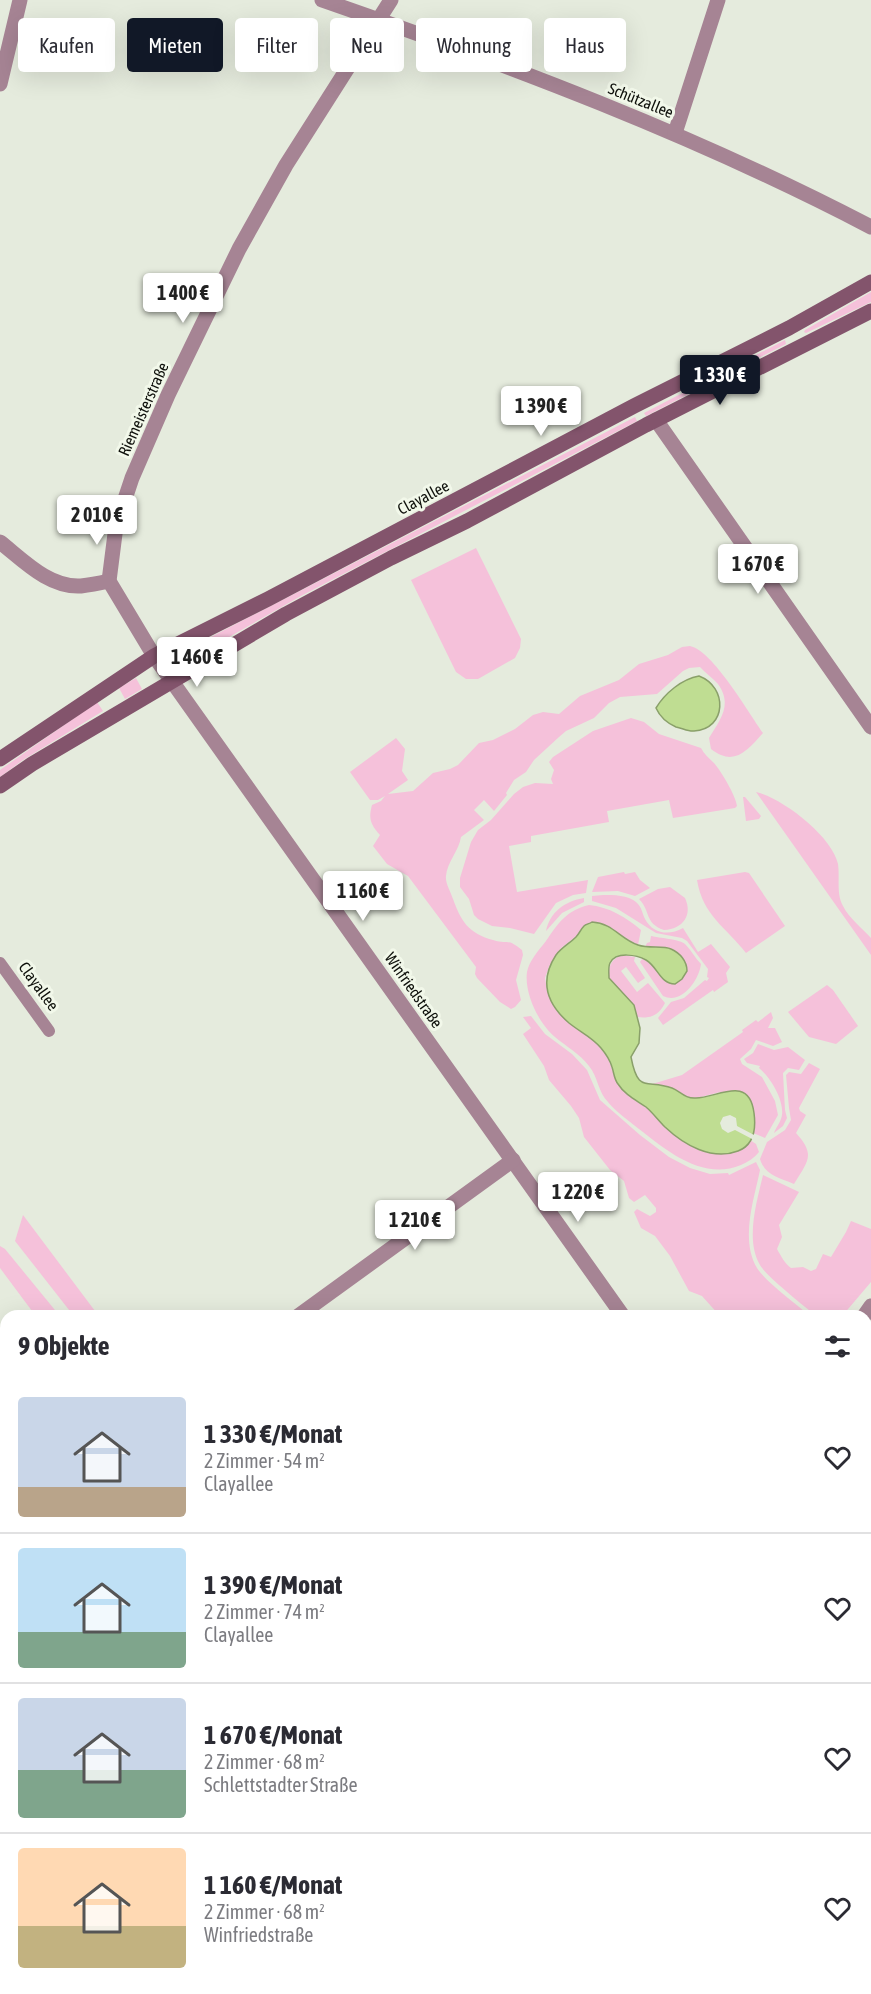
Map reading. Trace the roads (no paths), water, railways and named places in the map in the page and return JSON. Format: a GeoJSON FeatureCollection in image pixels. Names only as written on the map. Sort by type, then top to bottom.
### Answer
{"type":"FeatureCollection","features":[{"type":"Feature","properties":{"kind":"main road","name":"Clayallee"},"geometry":{"type":"LineString","coordinates":[[0,759],[154,656],[268,599],[634,406],[789,328],[871,282]]}},
{"type":"Feature","properties":{"kind":"main road"},"geometry":{"type":"LineString","coordinates":[[0,786],[32,764],[307,603],[656,420],[871,311]]}},
{"type":"Feature","properties":{"kind":"street"},"geometry":{"type":"LineString","coordinates":[[0,84],[20,0]]}},
{"type":"Feature","properties":{"kind":"street","name":"Schützallee"},"geometry":{"type":"LineString","coordinates":[[322,0],[372,18]]}},
{"type":"Feature","properties":{"kind":"street","name":"Riemeisterstraße"},"geometry":{"type":"LineString","coordinates":[[379,18],[391,0]]}},
{"type":"Feature","properties":{"kind":"street"},"geometry":{"type":"LineString","coordinates":[[675,133],[718,0]]}},
{"type":"Feature","properties":{"kind":"street","name":"Schützallee"},"geometry":{"type":"LineString","coordinates":[[404,29],[527,73],[675,133],[812,196],[871,227]]}},
{"type":"Feature","properties":{"kind":"street","name":"Riemeisterstraße"},"geometry":{"type":"LineString","coordinates":[[109,581],[116,526],[132,478],[201,325],[239,249],[286,165],[345,72]]}},
{"type":"Feature","properties":{"kind":"street"},"geometry":{"type":"LineString","coordinates":[[656,420],[871,727]]}},
{"type":"Feature","properties":{"kind":"street"},"geometry":{"type":"LineString","coordinates":[[0,542],[48,578],[62,584],[78,586],[109,581],[154,656]]}},
{"type":"Feature","properties":{"kind":"street","name":"Winfriedstraße"},"geometry":{"type":"LineString","coordinates":[[154,656],[619,1310]]}},
{"type":"Feature","properties":{"kind":"street","name":"Clayallee"},"geometry":{"type":"LineString","coordinates":[[0,963],[49,1031]]}},
{"type":"Feature","properties":{"kind":"street"},"geometry":{"type":"LineString","coordinates":[[306,1310],[513,1160]]}}]}
